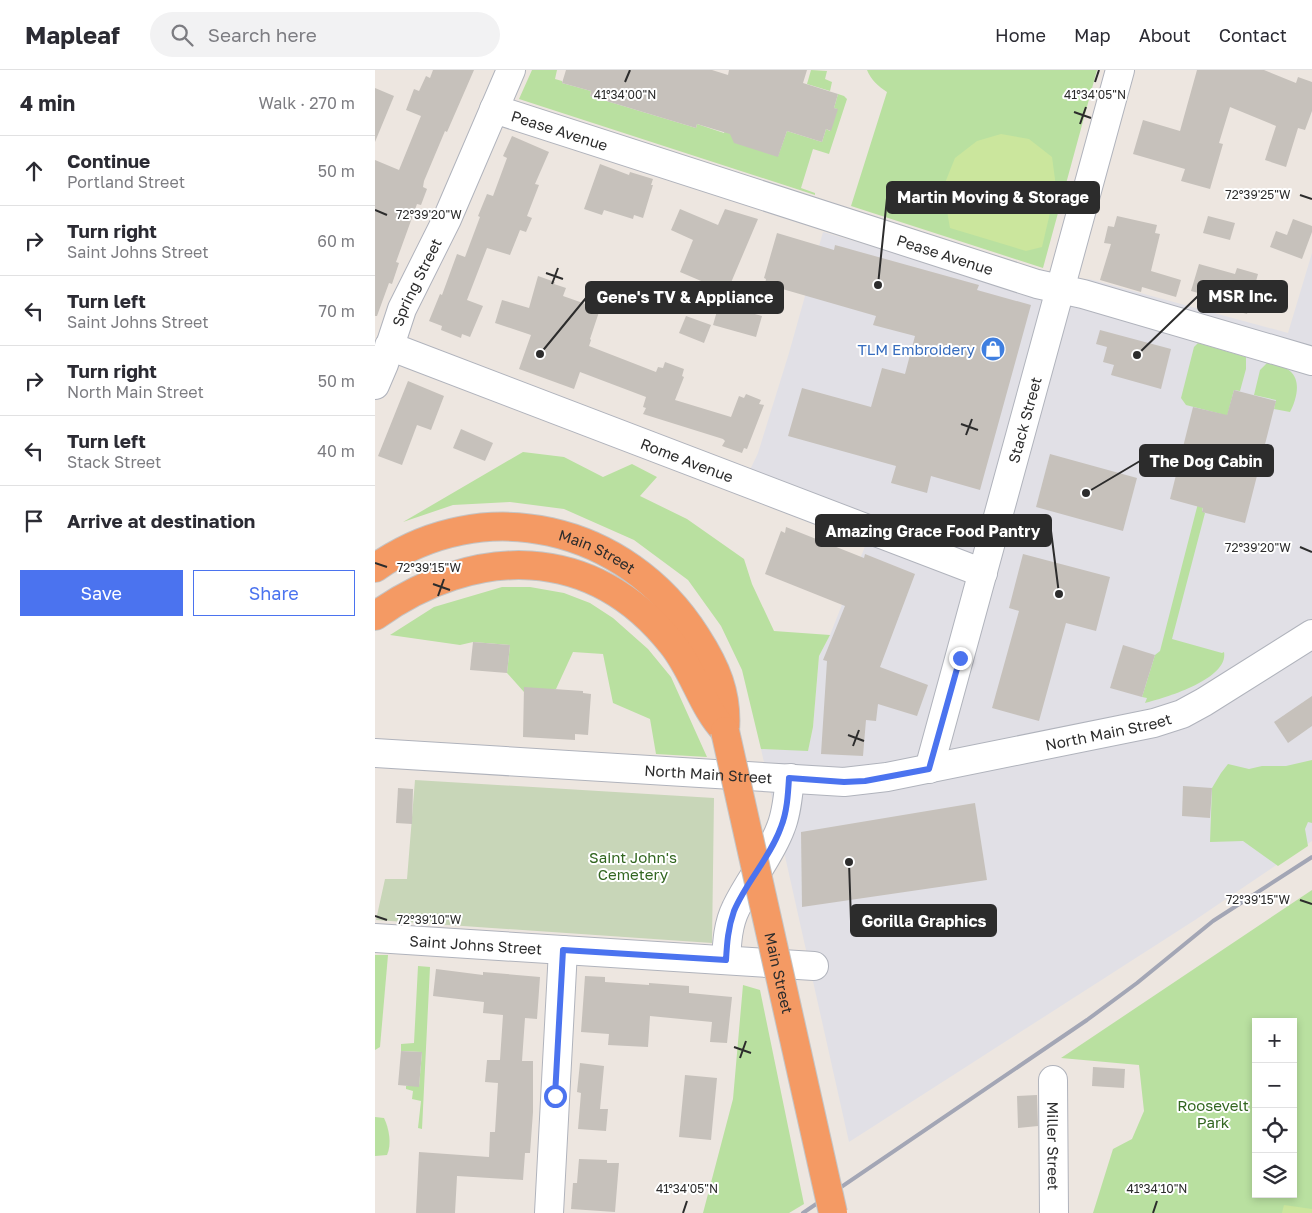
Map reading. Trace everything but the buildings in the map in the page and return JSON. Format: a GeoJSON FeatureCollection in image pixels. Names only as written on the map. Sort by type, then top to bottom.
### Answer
{"type":"FeatureCollection","features":[{"type":"Feature","properties":{"kind":"highway","name":"Main Street"},"geometry":{"type":"LineString","coordinates":[[375,568],[402,551],[422,542],[449,534],[491,526],[511,526],[544,530],[597,548],[623,562],[648,581],[671,603],[689,625],[708,657],[722,689],[726,708],[725,732],[833,1213]]}},
{"type":"Feature","properties":{"kind":"highway","name":"Main Street"},"geometry":{"type":"LineString","coordinates":[[375,616],[422,588],[474,569],[501,565],[527,565],[554,569],[579,576],[603,586],[625,599],[661,630],[684,660],[713,715],[725,732]]}},
{"type":"Feature","properties":{"kind":"street","name":"Spring Street"},"geometry":{"type":"LineString","coordinates":[[375,386],[407,297],[447,219],[511,70]]}},
{"type":"Feature","properties":{"kind":"street","name":"Stack Street"},"geometry":{"type":"LineString","coordinates":[[929,769],[1119,70]]}},
{"type":"Feature","properties":{"kind":"street","name":"Pease Avenue"},"geometry":{"type":"LineString","coordinates":[[494,108],[1027,280],[1061,288],[1312,362]]}},
{"type":"Feature","properties":{"kind":"street","name":"Rome Avenue"},"geometry":{"type":"LineString","coordinates":[[389,346],[983,573]]}},
{"type":"Feature","properties":{"kind":"street","name":"North Main Street"},"geometry":{"type":"LineString","coordinates":[[375,753],[844,782],[865,781],[1153,723],[1182,714],[1312,634]]}},
{"type":"Feature","properties":{"kind":"street"},"geometry":{"type":"LineString","coordinates":[[726,960],[729,929],[735,909],[771,850],[781,826],[787,803],[789,778]]}},
{"type":"Feature","properties":{"kind":"street","name":"Saint Johns Street"},"geometry":{"type":"LineString","coordinates":[[375,938],[814,966]]}},
{"type":"Feature","properties":{"kind":"street"},"geometry":{"type":"LineString","coordinates":[[549,1213],[563,950]]}},
{"type":"Feature","properties":{"kind":"street","name":"Miller Street"},"geometry":{"type":"LineString","coordinates":[[1053,1080],[1054,1213]]}},
{"type":"Feature","properties":{"kind":"shaded area"},"geometry":{"type":"Polygon","coordinates":[[[823,232],[1033,293],[1089,279],[1288,333],[1312,253],[1312,841],[1195,920],[849,1142],[761,749],[808,750],[813,727],[819,656],[830,635],[875,521],[749,472],[758,453],[789,353],[823,232]]]}},
{"type":"Feature","properties":{"kind":"green space"},"geometry":{"type":"Polygon","coordinates":[[[532,70],[557,70],[555,79],[562,81],[562,83],[591,91],[590,96],[696,128],[697,124],[724,133],[727,124],[778,156],[787,131],[822,142],[826,129],[830,131],[837,109],[834,108],[838,94],[847,99],[829,154],[813,149],[801,188],[815,193],[815,195],[519,99],[532,70]]]}},
{"type":"Feature","properties":{"kind":"green space"},"geometry":{"type":"Polygon","coordinates":[[[811,70],[827,71],[825,79],[832,82],[830,91],[807,84],[811,70]]]}},
{"type":"Feature","properties":{"kind":"green space"},"geometry":{"type":"Polygon","coordinates":[[[867,70],[1097,70],[1043,268],[851,206],[887,92],[875,82],[867,70]]]}},
{"type":"Feature","properties":{"kind":"green space"},"geometry":{"type":"Polygon","coordinates":[[[1001,134],[1029,139],[1052,157],[1056,187],[1042,247],[1026,251],[950,228],[943,188],[955,158],[977,141],[1001,134]]]}},
{"type":"Feature","properties":{"kind":"green space"},"geometry":{"type":"Polygon","coordinates":[[[1198,343],[1246,357],[1246,369],[1240,391],[1234,390],[1202,511],[1205,513],[1172,639],[1224,652],[1223,662],[1217,671],[1194,686],[1145,703],[1147,698],[1142,697],[1155,655],[1160,651],[1221,414],[1186,405],[1181,398],[1194,347],[1198,343]]]}},
{"type":"Feature","properties":{"kind":"green space"},"geometry":{"type":"Polygon","coordinates":[[[1267,363],[1285,368],[1294,375],[1297,391],[1290,412],[1274,409],[1276,400],[1254,395],[1260,370],[1267,363]]]}},
{"type":"Feature","properties":{"kind":"green space"},"geometry":{"type":"Polygon","coordinates":[[[523,452],[564,457],[603,477],[632,464],[657,477],[640,496],[687,519],[744,559],[752,584],[774,631],[830,635],[819,656],[813,727],[808,751],[761,749],[742,670],[721,626],[688,580],[634,540],[564,509],[510,502],[453,505],[403,522],[523,452]]]}},
{"type":"Feature","properties":{"kind":"green space"},"geometry":{"type":"Polygon","coordinates":[[[502,587],[530,587],[564,593],[590,603],[613,618],[648,649],[671,677],[707,757],[656,754],[650,719],[613,703],[603,654],[573,652],[556,689],[524,692],[507,673],[510,645],[473,642],[460,645],[390,635],[434,607],[502,587]]]}},
{"type":"Feature","properties":{"kind":"green space"},"geometry":{"type":"Polygon","coordinates":[[[1312,760],[1312,823],[1308,822],[1305,829],[1308,846],[1278,866],[1243,841],[1210,842],[1212,788],[1228,764],[1249,769],[1262,766],[1286,766],[1312,760]]]}},
{"type":"Feature","properties":{"kind":"green space","name":"Saint John's Cemetery"},"geometry":{"type":"Polygon","coordinates":[[[415,780],[714,798],[712,943],[376,920],[385,879],[407,879],[415,780]]]}},
{"type":"Feature","properties":{"kind":"green space","name":"Roosevelt Park"},"geometry":{"type":"Polygon","coordinates":[[[1312,890],[1312,1213],[1093,1213],[1113,1149],[1132,1139],[1144,1111],[1139,1065],[1061,1058],[1312,890]]]}},
{"type":"Feature","properties":{"kind":"green space"},"geometry":{"type":"Polygon","coordinates":[[[375,955],[388,955],[380,1047],[375,1050],[375,955]]]}},
{"type":"Feature","properties":{"kind":"green space"},"geometry":{"type":"Polygon","coordinates":[[[418,966],[430,967],[422,1129],[418,1128],[421,1101],[412,1099],[413,1091],[406,1089],[406,1086],[419,1086],[422,1052],[401,1051],[401,1044],[414,1043],[418,966]]]}},
{"type":"Feature","properties":{"kind":"green space"},"geometry":{"type":"Polygon","coordinates":[[[743,985],[760,990],[804,1204],[789,1213],[703,1213],[733,1099],[743,985]]]}},
{"type":"Feature","properties":{"kind":"green space"},"geometry":{"type":"Polygon","coordinates":[[[375,1117],[384,1118],[387,1126],[390,1141],[387,1155],[375,1156],[375,1117]]]}},
{"type":"Feature","properties":{"kind":"green space"},"geometry":{"type":"Polygon","coordinates":[[[1284,1205],[1312,1209],[1312,1213],[1282,1213],[1284,1205]]]}},
{"type":"Feature","properties":{"kind":"railway"},"geometry":{"type":"LineString","coordinates":[[803,1213],[1087,1020],[1137,983],[1213,921],[1312,857]]}},
{"type":"Feature","properties":{"kind":"place","name":"Martin Moving & Storage"},"geometry":{"type":"Point","coordinates":[878,285]}},
{"type":"Feature","properties":{"kind":"place","name":"TLM Embroidery"},"geometry":{"type":"Point","coordinates":[993,349]}},
{"type":"Feature","properties":{"kind":"place","name":"Gene's TV & Appliance"},"geometry":{"type":"Point","coordinates":[540,354]}},
{"type":"Feature","properties":{"kind":"place","name":"MSR Inc."},"geometry":{"type":"Point","coordinates":[1137,355]}},
{"type":"Feature","properties":{"kind":"place","name":"The Dog Cabin"},"geometry":{"type":"Point","coordinates":[1086,493]}},
{"type":"Feature","properties":{"kind":"place","name":"Amazing Grace Food Pantry"},"geometry":{"type":"Point","coordinates":[1059,594]}},
{"type":"Feature","properties":{"kind":"place","name":"Gorilla Graphics"},"geometry":{"type":"Point","coordinates":[849,862]}},
{"type":"Feature","properties":{"kind":"route"},"geometry":{"type":"LineString","coordinates":[[555,1096],[563,950],[726,960],[729,929],[735,909],[771,850],[781,826],[787,803],[789,778],[844,782],[865,781],[929,769],[960,658]]}}]}
